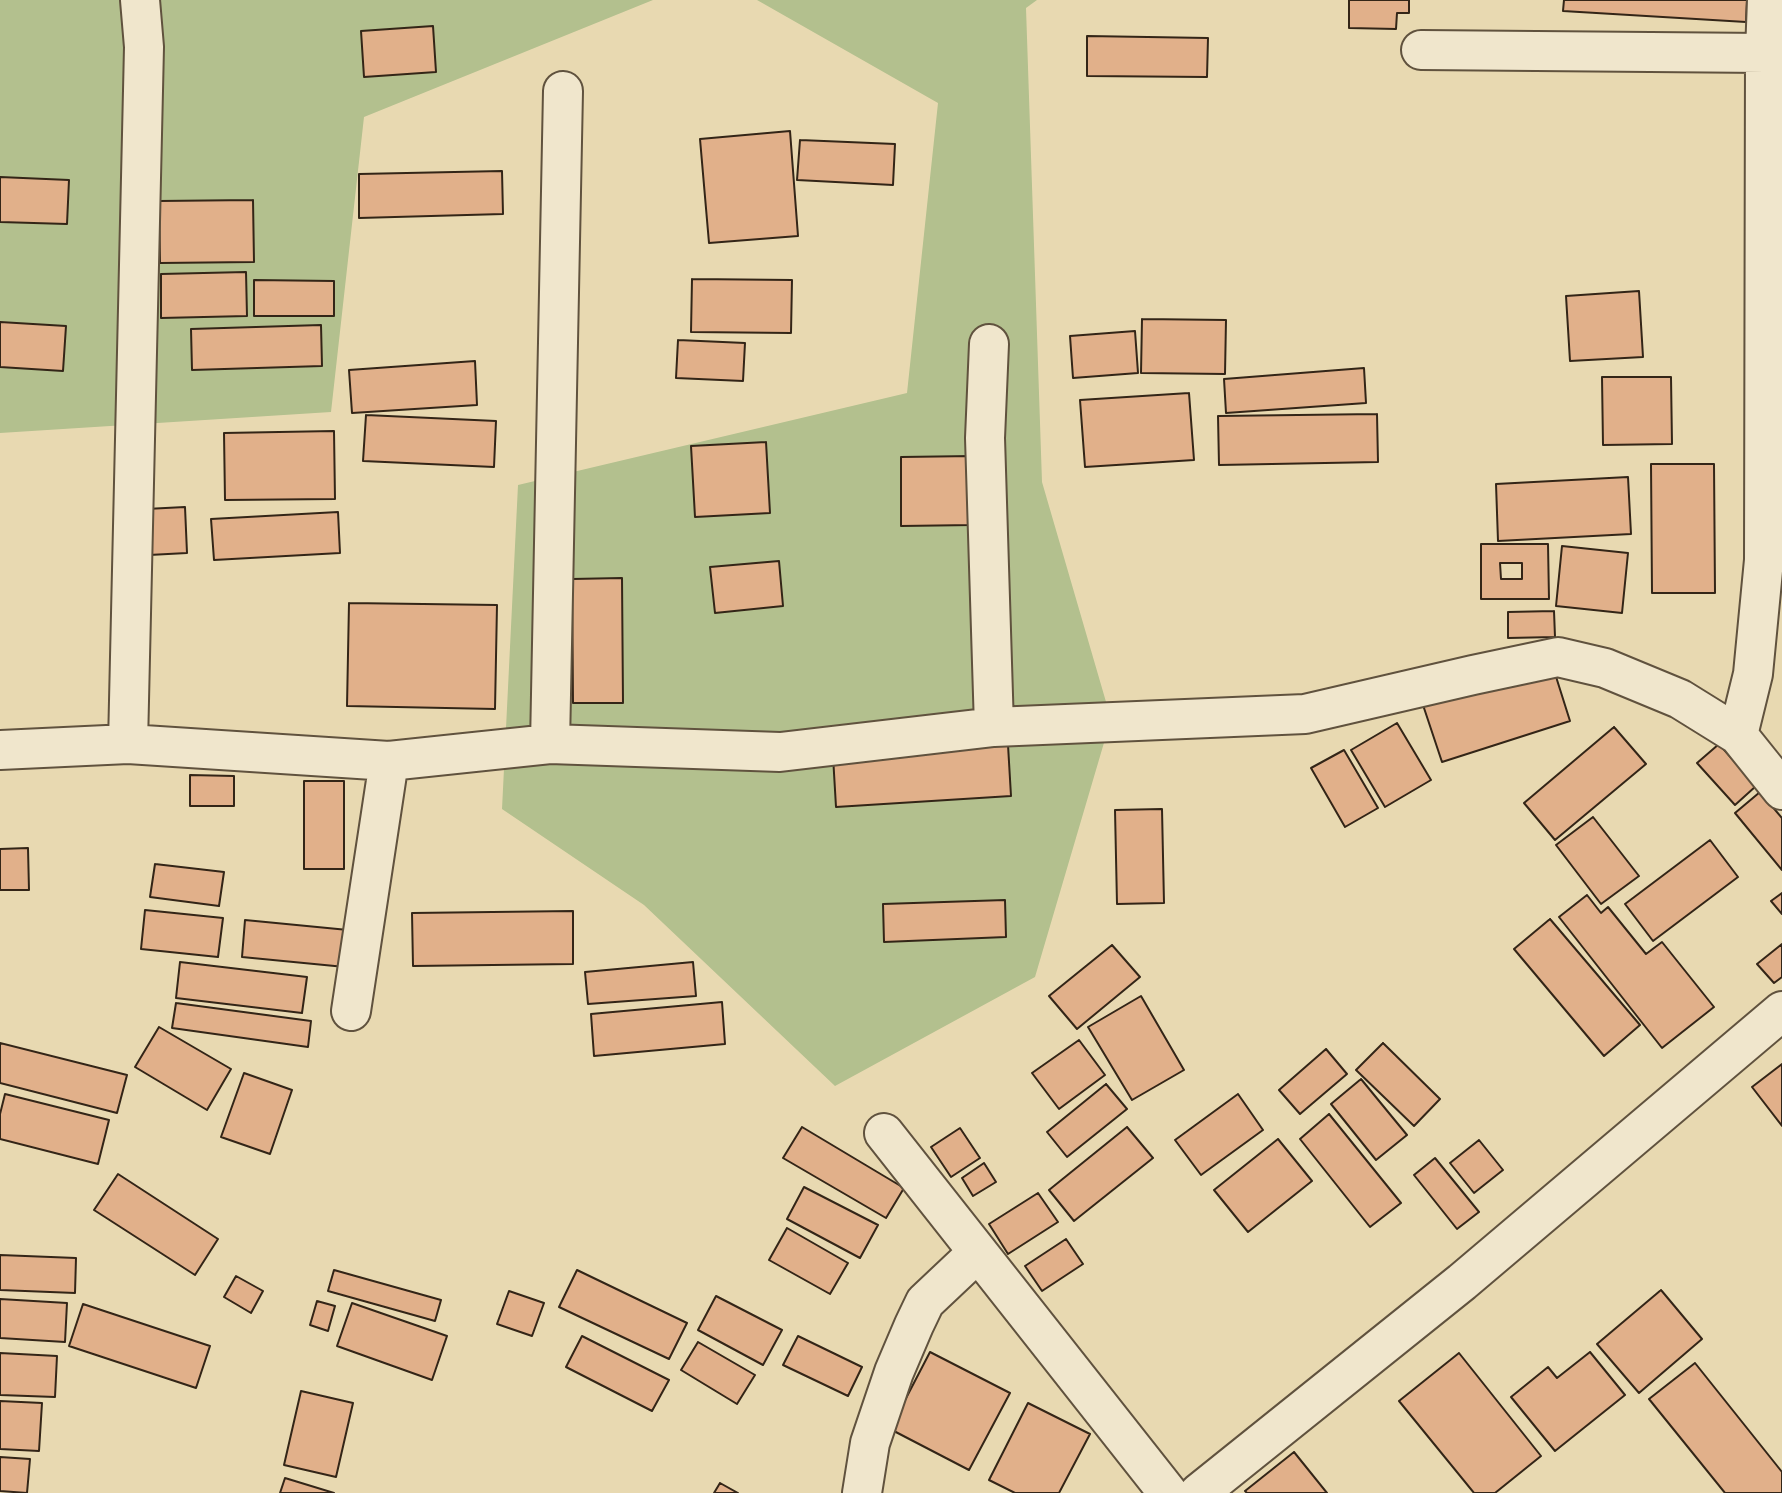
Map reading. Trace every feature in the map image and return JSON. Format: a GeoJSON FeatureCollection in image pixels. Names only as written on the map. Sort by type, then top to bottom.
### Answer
{"type":"FeatureCollection","features":[{"type":"Feature","properties":{"kind":"street"},"geometry":{"type":"LineString","coordinates":[[128,744],[144,47],[140,0]]}},
{"type":"Feature","properties":{"kind":"street"},"geometry":{"type":"LineString","coordinates":[[1738,735],[1753,674],[1765,559],[1767,0]]}},
{"type":"Feature","properties":{"kind":"street"},"geometry":{"type":"LineString","coordinates":[[1421,50],[1765,53]]}},
{"type":"Feature","properties":{"kind":"street"},"geometry":{"type":"LineString","coordinates":[[550,744],[563,91]]}},
{"type":"Feature","properties":{"kind":"street"},"geometry":{"type":"LineString","coordinates":[[989,344],[985,438],[994,727]]}},
{"type":"Feature","properties":{"kind":"street"},"geometry":{"type":"LineString","coordinates":[[0,750],[128,744],[388,761],[550,744],[780,752],[994,727],[1305,715],[1558,657],[1605,668],[1680,699],[1738,735],[1782,790]]}},
{"type":"Feature","properties":{"kind":"street"},"geometry":{"type":"LineString","coordinates":[[351,1012],[388,761]]}},
{"type":"Feature","properties":{"kind":"street"},"geometry":{"type":"LineString","coordinates":[[1199,1493],[1462,1282],[1782,1010]]}},
{"type":"Feature","properties":{"kind":"street"},"geometry":{"type":"LineString","coordinates":[[884,1133],[1168,1493]]}},
{"type":"Feature","properties":{"kind":"street"},"geometry":{"type":"LineString","coordinates":[[862,1493],[870,1443],[894,1372],[925,1302],[978,1252]]}},
{"type":"Feature","properties":{"kind":"green space"},"geometry":{"type":"Polygon","coordinates":[[[0,0],[653,0],[364,117],[331,412],[0,433],[0,0]]]}},
{"type":"Feature","properties":{"kind":"green space"},"geometry":{"type":"Polygon","coordinates":[[[757,0],[1037,0],[1026,8],[1042,482],[1111,719],[1035,977],[835,1086],[644,905],[502,809],[518,485],[907,393],[938,103],[757,0]]]}},
{"type":"Feature","properties":{"kind":"building"},"geometry":{"type":"Polygon","coordinates":[[[1349,0],[1409,0],[1409,13],[1397,13],[1396,29],[1349,28],[1349,0]]]}},
{"type":"Feature","properties":{"kind":"building"},"geometry":{"type":"Polygon","coordinates":[[[1564,0],[1747,0],[1746,22],[1563,11],[1564,0]]]}},
{"type":"Feature","properties":{"kind":"building"},"geometry":{"type":"Polygon","coordinates":[[[433,26],[436,72],[364,77],[361,31],[433,26]]]}},
{"type":"Feature","properties":{"kind":"building"},"geometry":{"type":"Polygon","coordinates":[[[1087,36],[1208,38],[1207,77],[1087,76],[1087,36]]]}},
{"type":"Feature","properties":{"kind":"building"},"geometry":{"type":"Polygon","coordinates":[[[790,131],[798,236],[709,243],[700,139],[790,131]]]}},
{"type":"Feature","properties":{"kind":"building"},"geometry":{"type":"Polygon","coordinates":[[[800,140],[895,144],[893,185],[797,180],[800,140]]]}},
{"type":"Feature","properties":{"kind":"building"},"geometry":{"type":"Polygon","coordinates":[[[502,171],[503,214],[359,218],[359,174],[502,171]]]}},
{"type":"Feature","properties":{"kind":"building"},"geometry":{"type":"Polygon","coordinates":[[[0,177],[69,180],[67,224],[0,222],[0,177]]]}},
{"type":"Feature","properties":{"kind":"building"},"geometry":{"type":"Polygon","coordinates":[[[253,200],[254,262],[160,263],[159,201],[253,200]]]}},
{"type":"Feature","properties":{"kind":"building"},"geometry":{"type":"Polygon","coordinates":[[[246,272],[247,316],[161,318],[161,274],[246,272]]]}},
{"type":"Feature","properties":{"kind":"building"},"geometry":{"type":"Polygon","coordinates":[[[692,279],[792,280],[791,333],[691,332],[692,279]]]}},
{"type":"Feature","properties":{"kind":"building"},"geometry":{"type":"Polygon","coordinates":[[[254,280],[334,281],[334,316],[254,316],[254,280]]]}},
{"type":"Feature","properties":{"kind":"building"},"geometry":{"type":"Polygon","coordinates":[[[1639,291],[1643,357],[1570,361],[1566,296],[1639,291]]]}},
{"type":"Feature","properties":{"kind":"building"},"geometry":{"type":"Polygon","coordinates":[[[1142,319],[1226,320],[1225,374],[1141,373],[1142,319]]]}},
{"type":"Feature","properties":{"kind":"building"},"geometry":{"type":"Polygon","coordinates":[[[0,322],[66,326],[63,371],[0,367],[0,322]]]}},
{"type":"Feature","properties":{"kind":"building"},"geometry":{"type":"Polygon","coordinates":[[[321,325],[322,366],[192,370],[191,329],[321,325]]]}},
{"type":"Feature","properties":{"kind":"building"},"geometry":{"type":"Polygon","coordinates":[[[1135,331],[1138,373],[1073,378],[1070,336],[1135,331]]]}},
{"type":"Feature","properties":{"kind":"building"},"geometry":{"type":"Polygon","coordinates":[[[678,340],[745,343],[743,381],[676,378],[678,340]]]}},
{"type":"Feature","properties":{"kind":"building"},"geometry":{"type":"Polygon","coordinates":[[[475,361],[477,405],[352,413],[349,370],[475,361]]]}},
{"type":"Feature","properties":{"kind":"building"},"geometry":{"type":"Polygon","coordinates":[[[1364,368],[1366,403],[1226,413],[1224,379],[1364,368]]]}},
{"type":"Feature","properties":{"kind":"building"},"geometry":{"type":"Polygon","coordinates":[[[1602,377],[1671,377],[1672,444],[1603,445],[1602,377]]]}},
{"type":"Feature","properties":{"kind":"building"},"geometry":{"type":"Polygon","coordinates":[[[1189,393],[1194,460],[1085,467],[1080,400],[1189,393]]]}},
{"type":"Feature","properties":{"kind":"building"},"geometry":{"type":"Polygon","coordinates":[[[1377,414],[1378,462],[1219,465],[1218,416],[1377,414]]]}},
{"type":"Feature","properties":{"kind":"building"},"geometry":{"type":"Polygon","coordinates":[[[366,415],[496,421],[494,467],[363,461],[366,415]]]}},
{"type":"Feature","properties":{"kind":"building"},"geometry":{"type":"Polygon","coordinates":[[[334,431],[335,499],[225,500],[224,433],[334,431]]]}},
{"type":"Feature","properties":{"kind":"building"},"geometry":{"type":"Polygon","coordinates":[[[766,442],[770,513],[695,517],[691,446],[766,442]]]}},
{"type":"Feature","properties":{"kind":"building"},"geometry":{"type":"Polygon","coordinates":[[[973,456],[973,525],[901,526],[901,457],[973,456]]]}},
{"type":"Feature","properties":{"kind":"building"},"geometry":{"type":"Polygon","coordinates":[[[1651,464],[1714,464],[1715,593],[1652,593],[1651,464]]]}},
{"type":"Feature","properties":{"kind":"building"},"geometry":{"type":"Polygon","coordinates":[[[1628,477],[1631,534],[1498,541],[1496,484],[1628,477]]]}},
{"type":"Feature","properties":{"kind":"building"},"geometry":{"type":"Polygon","coordinates":[[[185,507],[187,553],[149,555],[146,509],[185,507]]]}},
{"type":"Feature","properties":{"kind":"building"},"geometry":{"type":"Polygon","coordinates":[[[338,512],[340,553],[214,560],[211,519],[338,512]]]}},
{"type":"Feature","properties":{"kind":"building"},"geometry":{"type":"Polygon","coordinates":[[[1481,544],[1548,544],[1549,599],[1481,599],[1481,544]],[[1500,563],[1501,579],[1522,579],[1522,563],[1500,563]]]}},
{"type":"Feature","properties":{"kind":"building"},"geometry":{"type":"Polygon","coordinates":[[[1562,546],[1628,553],[1622,613],[1556,606],[1562,546]]]}},
{"type":"Feature","properties":{"kind":"building"},"geometry":{"type":"Polygon","coordinates":[[[779,561],[783,606],[715,613],[710,567],[779,561]]]}},
{"type":"Feature","properties":{"kind":"building"},"geometry":{"type":"Polygon","coordinates":[[[622,578],[623,703],[573,703],[572,579],[622,578]]]}},
{"type":"Feature","properties":{"kind":"building"},"geometry":{"type":"Polygon","coordinates":[[[349,603],[497,605],[495,709],[347,706],[349,603]]]}},
{"type":"Feature","properties":{"kind":"building"},"geometry":{"type":"Polygon","coordinates":[[[1554,611],[1555,637],[1508,638],[1508,612],[1554,611]]]}},
{"type":"Feature","properties":{"kind":"building"},"geometry":{"type":"Polygon","coordinates":[[[1552,664],[1570,721],[1442,762],[1423,705],[1552,664]]]}},
{"type":"Feature","properties":{"kind":"building"},"geometry":{"type":"Polygon","coordinates":[[[1397,723],[1431,780],[1385,807],[1351,750],[1397,723]]]}},
{"type":"Feature","properties":{"kind":"building"},"geometry":{"type":"Polygon","coordinates":[[[1614,727],[1646,764],[1555,840],[1524,803],[1614,727]]]}},
{"type":"Feature","properties":{"kind":"building"},"geometry":{"type":"Polygon","coordinates":[[[1719,744],[1756,786],[1735,805],[1697,763],[1719,744]]]}},
{"type":"Feature","properties":{"kind":"building"},"geometry":{"type":"Polygon","coordinates":[[[1008,745],[1011,796],[836,807],[833,756],[1008,745]]]}},
{"type":"Feature","properties":{"kind":"building"},"geometry":{"type":"Polygon","coordinates":[[[1344,750],[1378,808],[1345,827],[1311,768],[1344,750]]]}},
{"type":"Feature","properties":{"kind":"building"},"geometry":{"type":"Polygon","coordinates":[[[190,775],[234,776],[234,806],[190,806],[190,775]]]}},
{"type":"Feature","properties":{"kind":"building"},"geometry":{"type":"Polygon","coordinates":[[[304,781],[344,781],[344,869],[304,869],[304,781]]]}},
{"type":"Feature","properties":{"kind":"building"},"geometry":{"type":"Polygon","coordinates":[[[1760,792],[1782,818],[1782,870],[1735,813],[1760,792]]]}},
{"type":"Feature","properties":{"kind":"building"},"geometry":{"type":"Polygon","coordinates":[[[1162,809],[1164,903],[1117,904],[1115,810],[1162,809]]]}},
{"type":"Feature","properties":{"kind":"building"},"geometry":{"type":"Polygon","coordinates":[[[1593,817],[1639,876],[1601,904],[1556,845],[1593,817]]]}},
{"type":"Feature","properties":{"kind":"building"},"geometry":{"type":"Polygon","coordinates":[[[1710,840],[1738,877],[1653,941],[1625,904],[1710,840]]]}},
{"type":"Feature","properties":{"kind":"building"},"geometry":{"type":"Polygon","coordinates":[[[28,848],[29,890],[0,890],[0,849],[28,848]]]}},
{"type":"Feature","properties":{"kind":"building"},"geometry":{"type":"Polygon","coordinates":[[[155,864],[224,872],[219,906],[150,897],[155,864]]]}},
{"type":"Feature","properties":{"kind":"building"},"geometry":{"type":"Polygon","coordinates":[[[1782,893],[1782,914],[1771,901],[1782,893]]]}},
{"type":"Feature","properties":{"kind":"building"},"geometry":{"type":"Polygon","coordinates":[[[1587,895],[1601,913],[1608,907],[1646,954],[1662,942],[1714,1007],[1662,1048],[1559,917],[1587,895]]]}},
{"type":"Feature","properties":{"kind":"building"},"geometry":{"type":"Polygon","coordinates":[[[1005,900],[1006,937],[884,942],[883,904],[1005,900]]]}},
{"type":"Feature","properties":{"kind":"building"},"geometry":{"type":"Polygon","coordinates":[[[145,910],[223,918],[218,957],[141,949],[145,910]]]}},
{"type":"Feature","properties":{"kind":"building"},"geometry":{"type":"Polygon","coordinates":[[[573,911],[573,964],[413,966],[412,913],[573,911]]]}},
{"type":"Feature","properties":{"kind":"building"},"geometry":{"type":"Polygon","coordinates":[[[1550,919],[1640,1025],[1604,1056],[1514,949],[1550,919]]]}},
{"type":"Feature","properties":{"kind":"building"},"geometry":{"type":"Polygon","coordinates":[[[245,920],[348,930],[345,967],[242,957],[245,920]]]}},
{"type":"Feature","properties":{"kind":"building"},"geometry":{"type":"Polygon","coordinates":[[[1782,944],[1782,977],[1774,983],[1757,964],[1782,944]]]}},
{"type":"Feature","properties":{"kind":"building"},"geometry":{"type":"Polygon","coordinates":[[[1112,945],[1140,977],[1077,1029],[1049,996],[1112,945]]]}},
{"type":"Feature","properties":{"kind":"building"},"geometry":{"type":"Polygon","coordinates":[[[180,962],[307,977],[302,1013],[176,998],[180,962]]]}},
{"type":"Feature","properties":{"kind":"building"},"geometry":{"type":"Polygon","coordinates":[[[693,962],[696,996],[588,1004],[585,972],[693,962]]]}},
{"type":"Feature","properties":{"kind":"building"},"geometry":{"type":"Polygon","coordinates":[[[1141,996],[1184,1070],[1132,1100],[1088,1027],[1141,996]]]}},
{"type":"Feature","properties":{"kind":"building"},"geometry":{"type":"Polygon","coordinates":[[[722,1002],[725,1044],[594,1056],[591,1014],[722,1002]]]}},
{"type":"Feature","properties":{"kind":"building"},"geometry":{"type":"Polygon","coordinates":[[[176,1003],[311,1021],[308,1047],[172,1028],[176,1003]]]}},
{"type":"Feature","properties":{"kind":"building"},"geometry":{"type":"Polygon","coordinates":[[[159,1027],[231,1069],[207,1110],[135,1067],[159,1027]]]}},
{"type":"Feature","properties":{"kind":"building"},"geometry":{"type":"Polygon","coordinates":[[[1079,1040],[1105,1075],[1059,1109],[1032,1073],[1079,1040]]]}},
{"type":"Feature","properties":{"kind":"building"},"geometry":{"type":"Polygon","coordinates":[[[0,1043],[127,1075],[117,1113],[0,1083],[0,1043]]]}},
{"type":"Feature","properties":{"kind":"building"},"geometry":{"type":"Polygon","coordinates":[[[1383,1043],[1440,1099],[1414,1126],[1356,1070],[1383,1043]]]}},
{"type":"Feature","properties":{"kind":"building"},"geometry":{"type":"Polygon","coordinates":[[[1326,1049],[1347,1074],[1300,1114],[1279,1090],[1326,1049]]]}},
{"type":"Feature","properties":{"kind":"building"},"geometry":{"type":"Polygon","coordinates":[[[1782,1064],[1782,1126],[1752,1087],[1782,1064]]]}},
{"type":"Feature","properties":{"kind":"building"},"geometry":{"type":"Polygon","coordinates":[[[244,1073],[292,1090],[270,1154],[221,1137],[244,1073]]]}},
{"type":"Feature","properties":{"kind":"building"},"geometry":{"type":"Polygon","coordinates":[[[1361,1079],[1407,1135],[1376,1160],[1331,1104],[1361,1079]]]}},
{"type":"Feature","properties":{"kind":"building"},"geometry":{"type":"Polygon","coordinates":[[[1106,1084],[1127,1109],[1067,1157],[1047,1132],[1106,1084]]]}},
{"type":"Feature","properties":{"kind":"building"},"geometry":{"type":"Polygon","coordinates":[[[5,1094],[109,1120],[98,1164],[0,1139],[0,1114],[5,1094]]]}},
{"type":"Feature","properties":{"kind":"building"},"geometry":{"type":"Polygon","coordinates":[[[1238,1094],[1263,1130],[1201,1175],[1175,1140],[1238,1094]]]}},
{"type":"Feature","properties":{"kind":"building"},"geometry":{"type":"Polygon","coordinates":[[[1329,1114],[1401,1203],[1370,1227],[1300,1139],[1329,1114]]]}},
{"type":"Feature","properties":{"kind":"building"},"geometry":{"type":"Polygon","coordinates":[[[802,1127],[904,1188],[886,1218],[783,1158],[802,1127]]]}},
{"type":"Feature","properties":{"kind":"building"},"geometry":{"type":"Polygon","coordinates":[[[1127,1127],[1153,1158],[1074,1221],[1049,1190],[1127,1127]]]}},
{"type":"Feature","properties":{"kind":"building"},"geometry":{"type":"Polygon","coordinates":[[[960,1128],[980,1158],[951,1177],[931,1147],[960,1128]]]}},
{"type":"Feature","properties":{"kind":"building"},"geometry":{"type":"Polygon","coordinates":[[[1278,1139],[1312,1181],[1248,1232],[1214,1190],[1278,1139]]]}},
{"type":"Feature","properties":{"kind":"building"},"geometry":{"type":"Polygon","coordinates":[[[1479,1140],[1503,1170],[1474,1193],[1450,1163],[1479,1140]]]}},
{"type":"Feature","properties":{"kind":"building"},"geometry":{"type":"Polygon","coordinates":[[[1435,1158],[1479,1212],[1457,1229],[1414,1175],[1435,1158]]]}},
{"type":"Feature","properties":{"kind":"building"},"geometry":{"type":"Polygon","coordinates":[[[984,1163],[996,1182],[973,1196],[962,1178],[984,1163]]]}},
{"type":"Feature","properties":{"kind":"building"},"geometry":{"type":"Polygon","coordinates":[[[118,1174],[218,1239],[195,1275],[94,1210],[118,1174]]]}},
{"type":"Feature","properties":{"kind":"building"},"geometry":{"type":"Polygon","coordinates":[[[804,1187],[878,1225],[860,1258],[787,1219],[804,1187]]]}},
{"type":"Feature","properties":{"kind":"building"},"geometry":{"type":"Polygon","coordinates":[[[1038,1193],[1058,1222],[1008,1254],[989,1224],[1038,1193]]]}},
{"type":"Feature","properties":{"kind":"building"},"geometry":{"type":"Polygon","coordinates":[[[787,1228],[848,1263],[830,1294],[769,1260],[787,1228]]]}},
{"type":"Feature","properties":{"kind":"building"},"geometry":{"type":"Polygon","coordinates":[[[1066,1239],[1083,1264],[1042,1291],[1025,1266],[1066,1239]]]}},
{"type":"Feature","properties":{"kind":"building"},"geometry":{"type":"Polygon","coordinates":[[[0,1255],[76,1258],[75,1293],[0,1290],[0,1255]]]}},
{"type":"Feature","properties":{"kind":"building"},"geometry":{"type":"Polygon","coordinates":[[[334,1270],[441,1300],[435,1321],[328,1291],[334,1270]]]}},
{"type":"Feature","properties":{"kind":"building"},"geometry":{"type":"Polygon","coordinates":[[[577,1270],[687,1323],[669,1359],[559,1307],[577,1270]]]}},
{"type":"Feature","properties":{"kind":"building"},"geometry":{"type":"Polygon","coordinates":[[[236,1276],[263,1291],[251,1313],[224,1297],[236,1276]]]}},
{"type":"Feature","properties":{"kind":"building"},"geometry":{"type":"Polygon","coordinates":[[[1661,1290],[1702,1339],[1639,1393],[1597,1344],[1661,1290]]]}},
{"type":"Feature","properties":{"kind":"building"},"geometry":{"type":"Polygon","coordinates":[[[509,1291],[544,1303],[532,1336],[497,1324],[509,1291]]]}},
{"type":"Feature","properties":{"kind":"building"},"geometry":{"type":"Polygon","coordinates":[[[716,1296],[782,1330],[763,1365],[698,1330],[716,1296]]]}},
{"type":"Feature","properties":{"kind":"building"},"geometry":{"type":"Polygon","coordinates":[[[0,1299],[67,1303],[65,1342],[0,1338],[0,1299]]]}},
{"type":"Feature","properties":{"kind":"building"},"geometry":{"type":"Polygon","coordinates":[[[317,1301],[335,1306],[328,1331],[310,1325],[317,1301]]]}},
{"type":"Feature","properties":{"kind":"building"},"geometry":{"type":"Polygon","coordinates":[[[352,1303],[447,1336],[432,1380],[337,1346],[352,1303]]]}},
{"type":"Feature","properties":{"kind":"building"},"geometry":{"type":"Polygon","coordinates":[[[83,1304],[210,1346],[196,1388],[69,1346],[83,1304]]]}},
{"type":"Feature","properties":{"kind":"building"},"geometry":{"type":"Polygon","coordinates":[[[582,1336],[669,1380],[652,1411],[566,1367],[582,1336]]]}},
{"type":"Feature","properties":{"kind":"building"},"geometry":{"type":"Polygon","coordinates":[[[798,1336],[862,1367],[848,1396],[783,1365],[798,1336]]]}},
{"type":"Feature","properties":{"kind":"building"},"geometry":{"type":"Polygon","coordinates":[[[698,1342],[755,1375],[737,1404],[681,1370],[698,1342]]]}},
{"type":"Feature","properties":{"kind":"building"},"geometry":{"type":"Polygon","coordinates":[[[930,1352],[1010,1393],[969,1470],[890,1429],[930,1352]]]}},
{"type":"Feature","properties":{"kind":"building"},"geometry":{"type":"Polygon","coordinates":[[[1590,1352],[1625,1395],[1555,1451],[1511,1397],[1548,1367],[1557,1378],[1590,1352]]]}},
{"type":"Feature","properties":{"kind":"building"},"geometry":{"type":"Polygon","coordinates":[[[0,1353],[57,1356],[55,1397],[0,1395],[0,1353]]]}},
{"type":"Feature","properties":{"kind":"building"},"geometry":{"type":"Polygon","coordinates":[[[1459,1353],[1541,1456],[1495,1493],[1474,1493],[1399,1401],[1459,1353]]]}},
{"type":"Feature","properties":{"kind":"building"},"geometry":{"type":"Polygon","coordinates":[[[1695,1363],[1782,1472],[1782,1493],[1725,1493],[1649,1399],[1695,1363]]]}},
{"type":"Feature","properties":{"kind":"building"},"geometry":{"type":"Polygon","coordinates":[[[301,1391],[353,1403],[336,1477],[284,1465],[301,1391]]]}},
{"type":"Feature","properties":{"kind":"building"},"geometry":{"type":"Polygon","coordinates":[[[0,1401],[42,1403],[39,1451],[0,1449],[0,1401]]]}},
{"type":"Feature","properties":{"kind":"building"},"geometry":{"type":"Polygon","coordinates":[[[1028,1403],[1090,1434],[1059,1493],[1015,1493],[989,1480],[1028,1403]]]}},
{"type":"Feature","properties":{"kind":"building"},"geometry":{"type":"Polygon","coordinates":[[[1294,1452],[1327,1493],[1245,1491],[1294,1452]]]}},
{"type":"Feature","properties":{"kind":"building"},"geometry":{"type":"Polygon","coordinates":[[[0,1457],[30,1459],[27,1493],[0,1491],[0,1457]]]}},
{"type":"Feature","properties":{"kind":"building"},"geometry":{"type":"Polygon","coordinates":[[[285,1478],[334,1493],[280,1493],[285,1478]]]}},
{"type":"Feature","properties":{"kind":"building"},"geometry":{"type":"Polygon","coordinates":[[[720,1483],[738,1493],[714,1493],[720,1483]]]}}]}
